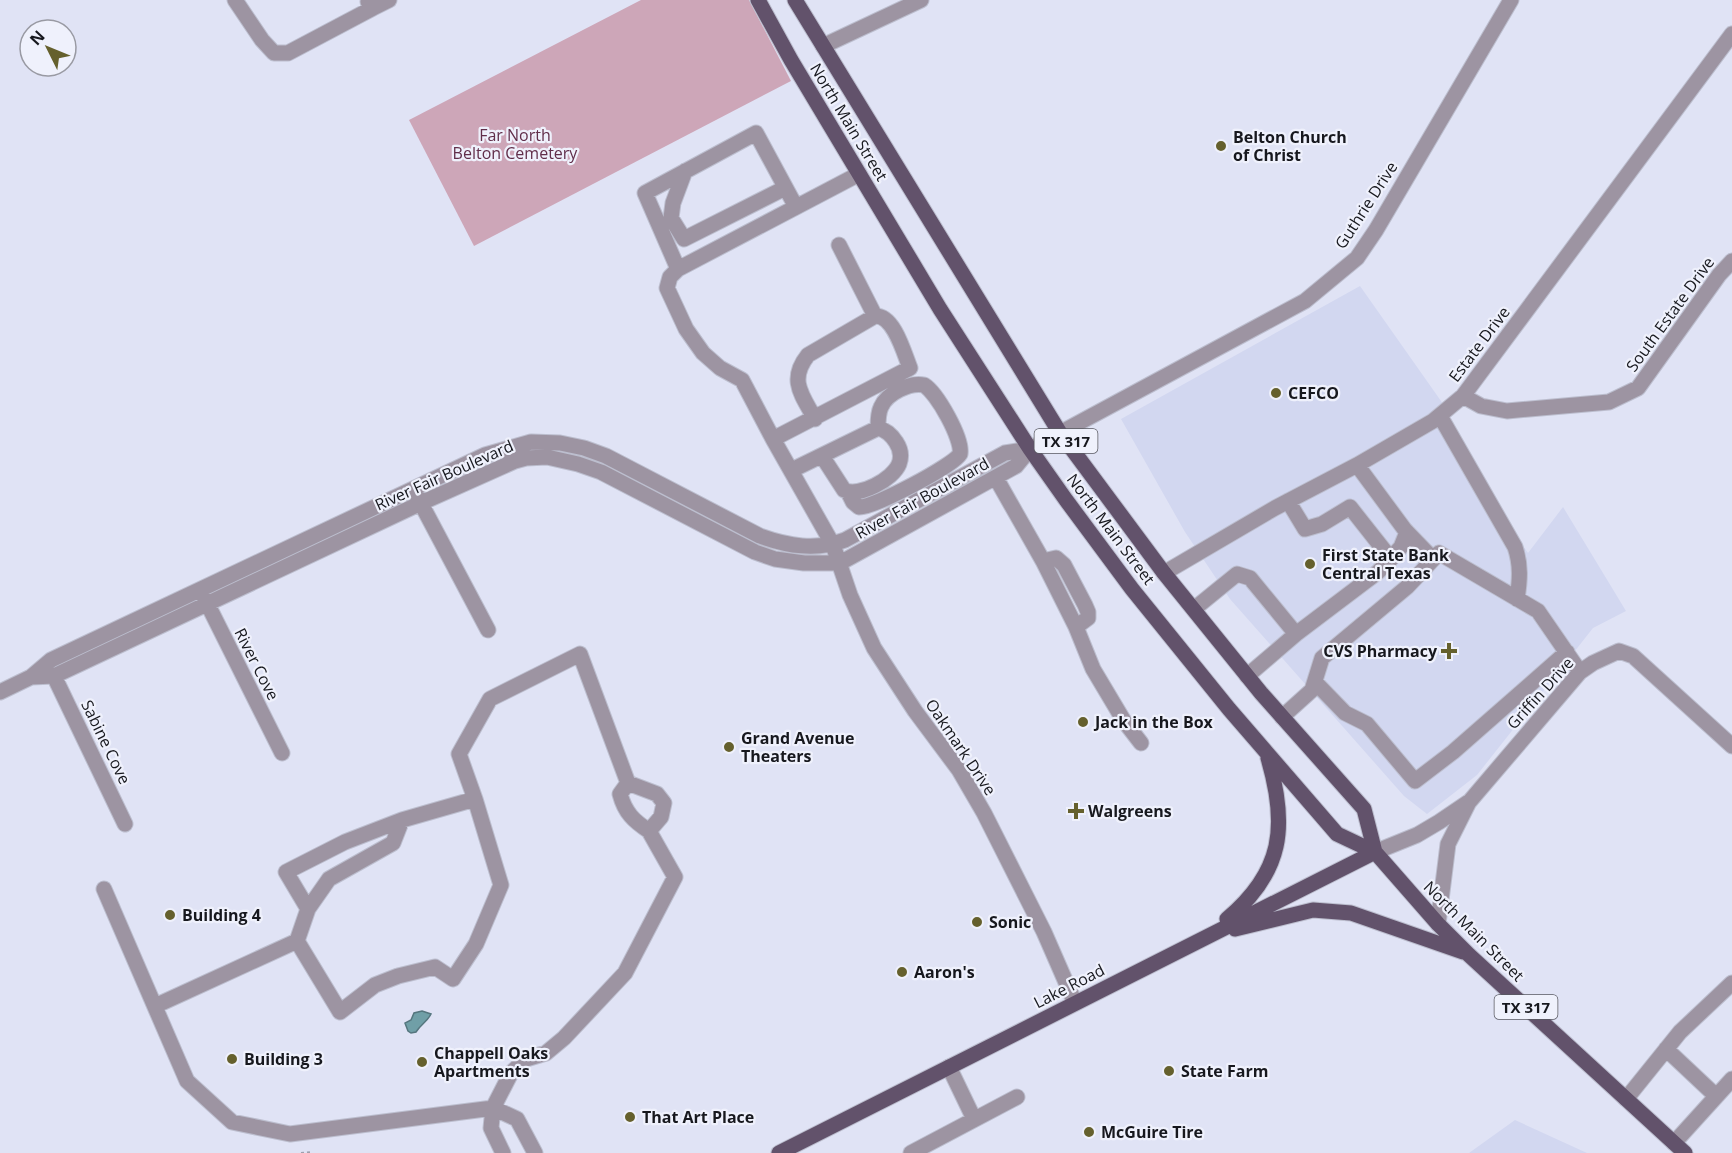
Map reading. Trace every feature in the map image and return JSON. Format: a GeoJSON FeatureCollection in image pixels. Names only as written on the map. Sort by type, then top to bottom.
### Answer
{"type":"FeatureCollection","features":[{"type":"Feature","properties":{"kind":"main road","name":"North Main Street"},"geometry":{"type":"LineString","coordinates":[[758,0],[940,309],[1030,449],[1132,589],[1222,700],[1337,834],[1375,852],[1438,924],[1469,955],[1679,1148]]}},
{"type":"Feature","properties":{"kind":"main road","name":"North Main Street"},"geometry":{"type":"LineString","coordinates":[[795,0],[1060,433],[1164,573],[1247,676],[1364,809],[1375,852]]}},
{"type":"Feature","properties":{"kind":"main road"},"geometry":{"type":"LineString","coordinates":[[1206,937],[1244,905],[1261,883],[1275,855],[1280,828],[1280,805],[1266,752]]}},
{"type":"Feature","properties":{"kind":"main road","name":"Lake Road"},"geometry":{"type":"LineString","coordinates":[[779,1153],[1375,852]]}},
{"type":"Feature","properties":{"kind":"main road"},"geometry":{"type":"LineString","coordinates":[[1206,937],[1312,910],[1351,913],[1469,955]]}},
{"type":"Feature","properties":{"kind":"street"},"geometry":{"type":"LineString","coordinates":[[236,0],[262,40],[274,53],[288,53],[370,4],[389,0]]}},
{"type":"Feature","properties":{"kind":"street"},"geometry":{"type":"LineString","coordinates":[[823,46],[921,0]]}},
{"type":"Feature","properties":{"kind":"street","name":"Guthrie Drive"},"geometry":{"type":"LineString","coordinates":[[1060,433],[1305,301],[1357,258],[1376,230],[1509,1]]}},
{"type":"Feature","properties":{"kind":"street","name":"Estate Drive"},"geometry":{"type":"LineString","coordinates":[[1164,573],[1440,416],[1463,396],[1732,34]]}},
{"type":"Feature","properties":{"kind":"street"},"geometry":{"type":"LineString","coordinates":[[796,207],[756,133],[645,193],[678,269],[859,174]]}},
{"type":"Feature","properties":{"kind":"street"},"geometry":{"type":"LineString","coordinates":[[685,171],[673,203],[671,218],[684,239],[785,188]]}},
{"type":"Feature","properties":{"kind":"street"},"geometry":{"type":"LineString","coordinates":[[839,245],[875,316]]}},
{"type":"Feature","properties":{"kind":"street","name":"South Estate Drive"},"geometry":{"type":"LineString","coordinates":[[1463,396],[1481,406],[1507,411],[1609,402],[1624,396],[1638,388],[1719,275],[1732,261]]}},
{"type":"Feature","properties":{"kind":"street","name":"Oakmark Drive"},"geometry":{"type":"LineString","coordinates":[[678,269],[670,277],[667,288],[686,329],[703,353],[720,368],[742,380],[833,545],[850,595],[874,648],[915,711],[959,770],[984,813],[1044,932],[1075,1004]]}},
{"type":"Feature","properties":{"kind":"street"},"geometry":{"type":"LineString","coordinates":[[773,439],[814,419],[910,368],[899,339],[887,320],[875,316],[808,355],[797,373],[798,389],[814,419]]}},
{"type":"Feature","properties":{"kind":"street"},"geometry":{"type":"LineString","coordinates":[[822,456],[837,482],[859,507],[875,504],[949,464],[960,454],[959,440],[937,398],[924,385],[911,385],[886,400],[880,411],[878,428]]}},
{"type":"Feature","properties":{"kind":"street"},"geometry":{"type":"LineString","coordinates":[[1440,416],[1515,547],[1520,574],[1518,599]]}},
{"type":"Feature","properties":{"kind":"street"},"geometry":{"type":"LineString","coordinates":[[792,470],[870,430],[878,428],[888,432],[899,448],[900,462],[891,473],[867,489],[861,492],[848,492]]}},
{"type":"Feature","properties":{"kind":"street","name":"River Fair Boulevard"},"geometry":{"type":"LineString","coordinates":[[0,692],[31,677],[51,660],[203,597],[515,461],[548,450],[584,448],[606,456],[760,536],[780,543],[809,547],[833,545],[878,524],[1005,453],[1030,449],[1060,433]]}},
{"type":"Feature","properties":{"kind":"street","name":"River Fair Boulevard"},"geometry":{"type":"LineString","coordinates":[[31,677],[54,676],[413,488],[485,454],[531,442],[601,472],[755,552],[775,559],[804,563],[840,563],[1016,466],[1030,449]]}},
{"type":"Feature","properties":{"kind":"street"},"geometry":{"type":"LineString","coordinates":[[1357,465],[1407,532],[1433,559]]}},
{"type":"Feature","properties":{"kind":"street"},"geometry":{"type":"LineString","coordinates":[[996,478],[1043,561],[1076,627],[1093,669],[1124,721],[1141,743]]}},
{"type":"Feature","properties":{"kind":"street"},"geometry":{"type":"LineString","coordinates":[[413,488],[488,630]]}},
{"type":"Feature","properties":{"kind":"street"},"geometry":{"type":"LineString","coordinates":[[1288,501],[1305,529],[1322,524],[1350,507],[1391,559]]}},
{"type":"Feature","properties":{"kind":"street"},"geometry":{"type":"LineString","coordinates":[[1247,676],[1391,559],[1401,547],[1407,532]]}},
{"type":"Feature","properties":{"kind":"street"},"geometry":{"type":"LineString","coordinates":[[1282,717],[1312,690],[1322,658],[1407,587],[1439,553],[1538,611],[1580,672]]}},
{"type":"Feature","properties":{"kind":"street"},"geometry":{"type":"LineString","coordinates":[[1194,609],[1237,574],[1250,578],[1296,634]]}},
{"type":"Feature","properties":{"kind":"street","name":"River Cove"},"geometry":{"type":"LineString","coordinates":[[203,597],[282,753]]}},
{"type":"Feature","properties":{"kind":"street","name":"Griffin Drive"},"geometry":{"type":"LineString","coordinates":[[1438,924],[1448,844],[1470,801],[1580,672],[1593,663],[1619,651],[1633,656],[1732,746]]}},
{"type":"Feature","properties":{"kind":"street"},"geometry":{"type":"LineString","coordinates":[[1315,682],[1345,713],[1366,724],[1415,781],[1453,752],[1567,652]]}},
{"type":"Feature","properties":{"kind":"street"},"geometry":{"type":"LineString","coordinates":[[297,941],[340,1012],[375,985],[398,976],[435,967],[453,979],[476,944],[501,885],[459,754],[490,699],[580,654],[628,783],[657,794],[664,803],[661,817],[650,831]]}},
{"type":"Feature","properties":{"kind":"street","name":"Sabine Cove"},"geometry":{"type":"LineString","coordinates":[[54,676],[125,824]]}},
{"type":"Feature","properties":{"kind":"street"},"geometry":{"type":"LineString","coordinates":[[503,1153],[490,1128],[493,1108],[511,1073],[526,1059],[546,1053],[564,1038],[625,973],[675,877],[650,831],[631,818],[623,805],[620,794],[628,783]]}},
{"type":"Feature","properties":{"kind":"street"},"geometry":{"type":"LineString","coordinates":[[308,909],[286,872],[345,842],[402,820],[475,799]]}},
{"type":"Feature","properties":{"kind":"street","name":"Griffin Drive"},"geometry":{"type":"LineString","coordinates":[[1375,852],[1417,835],[1470,801]]}},
{"type":"Feature","properties":{"kind":"street"},"geometry":{"type":"LineString","coordinates":[[155,1006],[297,941],[308,909],[329,879],[393,843],[402,820]]}},
{"type":"Feature","properties":{"kind":"street"},"geometry":{"type":"LineString","coordinates":[[104,889],[187,1080],[232,1122],[290,1134],[493,1108],[517,1119],[532,1152]]}},
{"type":"Feature","properties":{"kind":"street"},"geometry":{"type":"LineString","coordinates":[[1626,1099],[1680,1032],[1732,983]]}},
{"type":"Feature","properties":{"kind":"street"},"geometry":{"type":"LineString","coordinates":[[1666,1049],[1716,1096]]}},
{"type":"Feature","properties":{"kind":"street"},"geometry":{"type":"LineString","coordinates":[[949,1067],[974,1119]]}},
{"type":"Feature","properties":{"kind":"street"},"geometry":{"type":"LineString","coordinates":[[1679,1148],[1716,1096],[1732,1079]]}},
{"type":"Feature","properties":{"kind":"street"},"geometry":{"type":"LineString","coordinates":[[911,1153],[1017,1097]]}},
{"type":"Feature","properties":{"kind":"path"},"geometry":{"type":"LineString","coordinates":[[301,1153],[312,1152]]}},
{"type":"Feature","properties":{"kind":"shaded area"},"geometry":{"type":"Polygon","coordinates":[[[1360,286],[1441,401],[1511,529],[1528,553],[1563,507],[1626,611],[1593,628],[1477,775],[1427,814],[1404,796],[1230,599],[1185,532],[1121,419],[1360,286]]]}},
{"type":"Feature","properties":{"kind":"shaded area"},"geometry":{"type":"Polygon","coordinates":[[[422,1011],[431,1014],[416,1032],[411,1033],[405,1023],[411,1020],[414,1013],[422,1011]]]}},
{"type":"Feature","properties":{"kind":"shaded area"},"geometry":{"type":"Polygon","coordinates":[[[1515,1120],[1587,1153],[1469,1153],[1515,1120]]]}},
{"type":"Feature","properties":{"kind":"green space","name":"Far North Belton Cemetery"},"geometry":{"type":"Polygon","coordinates":[[[641,0],[749,0],[791,81],[474,246],[409,120],[641,0]]]}},
{"type":"Feature","properties":{"kind":"place","name":"Belton Church of Christ"},"geometry":{"type":"Point","coordinates":[1221,146]}},
{"type":"Feature","properties":{"kind":"place","name":"CEFCO"},"geometry":{"type":"Point","coordinates":[1276,393]}},
{"type":"Feature","properties":{"kind":"place","name":"First State Bank Central Texas"},"geometry":{"type":"Point","coordinates":[1310,564]}},
{"type":"Feature","properties":{"kind":"place","name":"CVS Pharmacy"},"geometry":{"type":"Point","coordinates":[1449,651]}},
{"type":"Feature","properties":{"kind":"place","name":"Jack in the Box"},"geometry":{"type":"Point","coordinates":[1083,722]}},
{"type":"Feature","properties":{"kind":"place","name":"Grand Avenue Theaters"},"geometry":{"type":"Point","coordinates":[729,747]}},
{"type":"Feature","properties":{"kind":"place","name":"Walgreens"},"geometry":{"type":"Point","coordinates":[1076,811]}},
{"type":"Feature","properties":{"kind":"place","name":"Building 4"},"geometry":{"type":"Point","coordinates":[170,915]}},
{"type":"Feature","properties":{"kind":"place","name":"Sonic"},"geometry":{"type":"Point","coordinates":[977,922]}},
{"type":"Feature","properties":{"kind":"place","name":"Aaron's"},"geometry":{"type":"Point","coordinates":[902,972]}},
{"type":"Feature","properties":{"kind":"place","name":"Building 3"},"geometry":{"type":"Point","coordinates":[232,1059]}},
{"type":"Feature","properties":{"kind":"place","name":"Chappell Oaks Apartments"},"geometry":{"type":"Point","coordinates":[422,1062]}},
{"type":"Feature","properties":{"kind":"place","name":"State Farm"},"geometry":{"type":"Point","coordinates":[1169,1071]}},
{"type":"Feature","properties":{"kind":"place","name":"That Art Place"},"geometry":{"type":"Point","coordinates":[630,1117]}},
{"type":"Feature","properties":{"kind":"place","name":"McGuire Tire"},"geometry":{"type":"Point","coordinates":[1089,1132]}}]}
